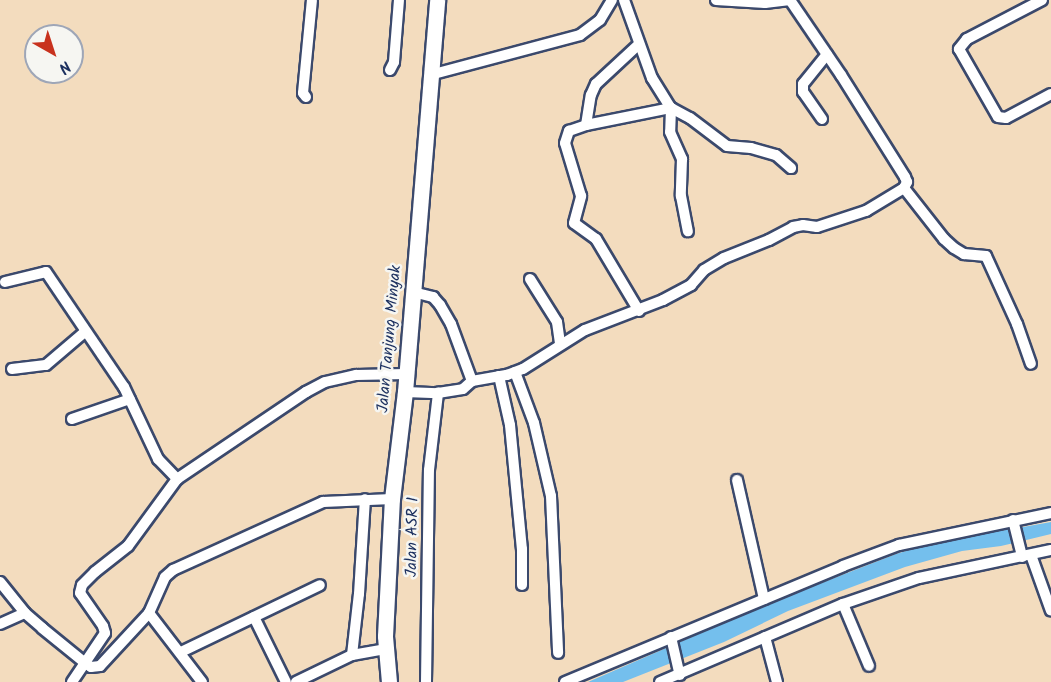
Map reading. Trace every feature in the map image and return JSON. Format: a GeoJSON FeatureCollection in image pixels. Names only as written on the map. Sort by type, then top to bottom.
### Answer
{"type":"FeatureCollection","features":[{"type":"Feature","properties":{"kind":"main road","name":"Jalan Tanjung Minyak"},"geometry":{"type":"LineString","coordinates":[[389,682],[386,649],[392,499],[405,392],[437,0]]}},
{"type":"Feature","properties":{"kind":"street"},"geometry":{"type":"LineString","coordinates":[[306,97],[303,93],[312,0]]}},
{"type":"Feature","properties":{"kind":"street"},"geometry":{"type":"LineString","coordinates":[[390,70],[394,62],[399,0]]}},
{"type":"Feature","properties":{"kind":"street"},"geometry":{"type":"LineString","coordinates":[[430,75],[580,35],[600,20],[612,0]]}},
{"type":"Feature","properties":{"kind":"street"},"geometry":{"type":"LineString","coordinates":[[624,0],[656,88],[671,108],[690,118],[727,146],[751,148],[776,155],[792,168]]}},
{"type":"Feature","properties":{"kind":"street"},"geometry":{"type":"LineString","coordinates":[[405,392],[438,393],[463,389],[472,381],[514,372],[585,330],[639,310],[691,285],[704,270],[724,258],[769,240],[793,227],[803,225],[817,227],[856,215],[904,188],[907,182],[905,177],[790,0],[765,3],[716,0]]}},
{"type":"Feature","properties":{"kind":"street"},"geometry":{"type":"LineString","coordinates":[[1042,0],[967,39],[959,48],[998,117],[1006,118],[1051,94]]}},
{"type":"Feature","properties":{"kind":"street"},"geometry":{"type":"LineString","coordinates":[[586,125],[591,95],[596,84],[639,44]]}},
{"type":"Feature","properties":{"kind":"street"},"geometry":{"type":"LineString","coordinates":[[822,119],[803,92],[803,84],[827,54]]}},
{"type":"Feature","properties":{"kind":"street"},"geometry":{"type":"LineString","coordinates":[[639,310],[596,239],[574,223],[580,196],[565,144],[569,131],[586,125],[671,108]]}},
{"type":"Feature","properties":{"kind":"street"},"geometry":{"type":"LineString","coordinates":[[671,108],[670,132],[682,159],[681,196],[688,231]]}},
{"type":"Feature","properties":{"kind":"street"},"geometry":{"type":"LineString","coordinates":[[904,188],[944,239],[954,248],[964,254],[986,256],[1017,324],[1030,364]]}},
{"type":"Feature","properties":{"kind":"street"},"geometry":{"type":"LineString","coordinates":[[5,282],[46,272],[130,399],[158,459],[177,479]]}},
{"type":"Feature","properties":{"kind":"street"},"geometry":{"type":"LineString","coordinates":[[530,279],[557,322],[561,344]]}},
{"type":"Feature","properties":{"kind":"street"},"geometry":{"type":"LineString","coordinates":[[413,292],[433,297],[440,304],[451,324],[472,381]]}},
{"type":"Feature","properties":{"kind":"street"},"geometry":{"type":"LineString","coordinates":[[12,369],[46,365],[86,331]]}},
{"type":"Feature","properties":{"kind":"street"},"geometry":{"type":"LineString","coordinates":[[514,372],[534,423],[551,496],[558,653]]}},
{"type":"Feature","properties":{"kind":"street"},"geometry":{"type":"LineString","coordinates":[[72,682],[105,633],[103,626],[80,593],[82,585],[128,546],[177,479],[306,392],[325,382],[356,375],[406,374]]}},
{"type":"Feature","properties":{"kind":"street"},"geometry":{"type":"LineString","coordinates":[[499,376],[510,425],[522,549],[522,585]]}},
{"type":"Feature","properties":{"kind":"street","name":"Jalan ASR 1"},"geometry":{"type":"LineString","coordinates":[[426,682],[429,470],[438,393]]}},
{"type":"Feature","properties":{"kind":"street"},"geometry":{"type":"LineString","coordinates":[[72,419],[130,399]]}},
{"type":"Feature","properties":{"kind":"street"},"geometry":{"type":"LineString","coordinates":[[737,480],[764,599]]}},
{"type":"Feature","properties":{"kind":"street"},"geometry":{"type":"LineString","coordinates":[[352,655],[359,594],[365,499]]}},
{"type":"Feature","properties":{"kind":"street"},"geometry":{"type":"LineString","coordinates":[[0,582],[25,613],[85,663],[91,667],[100,666],[149,613],[165,578],[173,570],[323,502],[392,499]]}},
{"type":"Feature","properties":{"kind":"street"},"geometry":{"type":"LineString","coordinates":[[565,682],[899,545],[1013,524],[1051,513]]}},
{"type":"Feature","properties":{"kind":"street"},"geometry":{"type":"LineString","coordinates":[[1013,524],[1024,555],[1051,611]]}},
{"type":"Feature","properties":{"kind":"street"},"geometry":{"type":"LineString","coordinates":[[660,682],[843,604],[919,579],[1051,551]]}},
{"type":"Feature","properties":{"kind":"street"},"geometry":{"type":"LineString","coordinates":[[181,652],[320,585]]}},
{"type":"Feature","properties":{"kind":"street"},"geometry":{"type":"LineString","coordinates":[[843,604],[869,666]]}},
{"type":"Feature","properties":{"kind":"street"},"geometry":{"type":"LineString","coordinates":[[0,624],[25,613]]}},
{"type":"Feature","properties":{"kind":"street"},"geometry":{"type":"LineString","coordinates":[[149,613],[202,682]]}},
{"type":"Feature","properties":{"kind":"street"},"geometry":{"type":"LineString","coordinates":[[254,617],[286,682]]}},
{"type":"Feature","properties":{"kind":"street"},"geometry":{"type":"LineString","coordinates":[[765,637],[777,682]]}},
{"type":"Feature","properties":{"kind":"street"},"geometry":{"type":"LineString","coordinates":[[671,640],[680,673]]}},
{"type":"Feature","properties":{"kind":"street"},"geometry":{"type":"LineString","coordinates":[[296,682],[352,655],[386,649]]}},
{"type":"Feature","properties":{"kind":"water"},"geometry":{"type":"Polygon","coordinates":[[[1051,522],[1051,534],[1001,546],[962,551],[905,567],[788,611],[724,642],[623,682],[588,682],[770,603],[896,554],[932,543],[1051,522]]]}}]}
